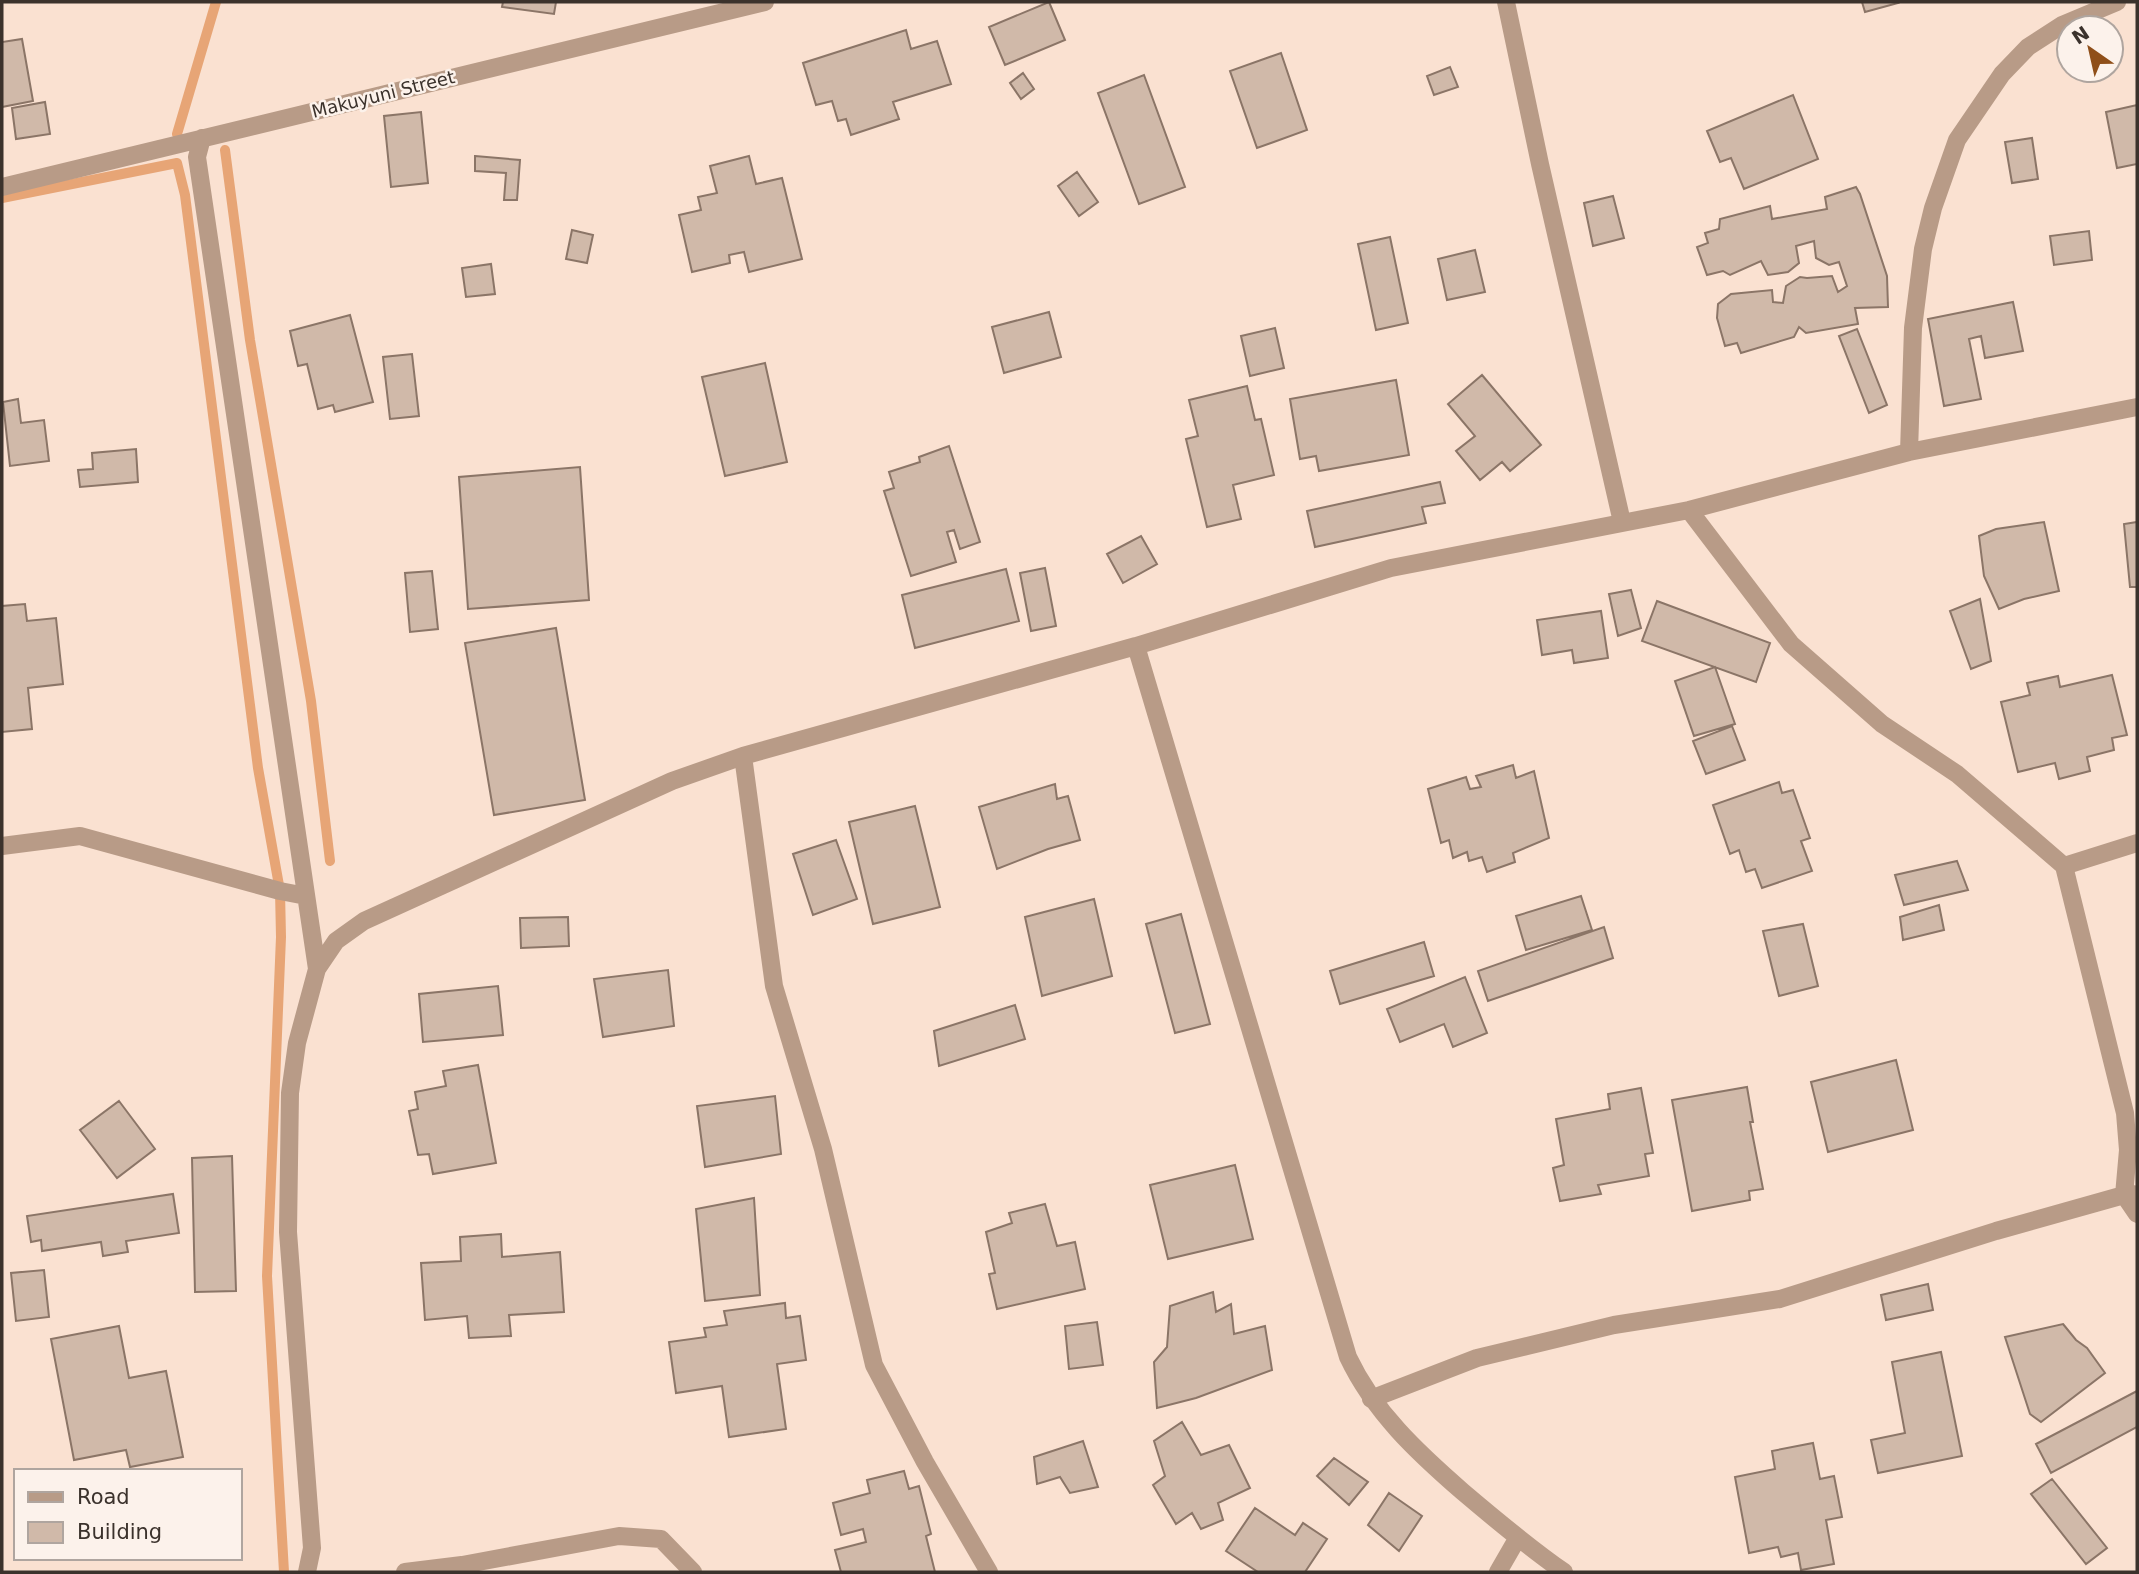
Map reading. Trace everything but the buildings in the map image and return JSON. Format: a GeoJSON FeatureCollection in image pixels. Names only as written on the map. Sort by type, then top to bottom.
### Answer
{"type":"FeatureCollection","features":[{"type":"Feature","properties":{"kind":"street","name":"Makuyuni Street"},"geometry":{"type":"LineString","coordinates":[[2,187],[765,2]]}},
{"type":"Feature","properties":{"kind":"street"},"geometry":{"type":"LineString","coordinates":[[1506,2],[1622,522]]}},
{"type":"Feature","properties":{"kind":"street"},"geometry":{"type":"LineString","coordinates":[[1909,452],[1913,328],[1923,249],[1933,208],[1957,140],[2002,74],[2028,47],[2062,25],[2117,2]]}},
{"type":"Feature","properties":{"kind":"street"},"geometry":{"type":"LineString","coordinates":[[202,138],[197,157],[317,969]]}},
{"type":"Feature","properties":{"kind":"street"},"geometry":{"type":"LineString","coordinates":[[307,1572],[312,1548],[288,1232],[290,1093],[297,1043],[317,969],[336,941],[364,921],[672,781],[743,756],[1136,646],[1391,568],[1689,510],[1909,452],[2137,407]]}},
{"type":"Feature","properties":{"kind":"street"},"geometry":{"type":"LineString","coordinates":[[1689,510],[1791,644],[1882,724],[1957,774],[2064,866],[2125,1112],[2130,1195],[2137,1214]]}},
{"type":"Feature","properties":{"kind":"street"},"geometry":{"type":"LineString","coordinates":[[1136,646],[1348,1357],[1359,1381],[1416,1452],[1517,1539],[1564,1572]]}},
{"type":"Feature","properties":{"kind":"street"},"geometry":{"type":"LineString","coordinates":[[743,756],[774,986],[823,1149],[874,1365],[925,1462],[989,1572]]}},
{"type":"Feature","properties":{"kind":"street"},"geometry":{"type":"LineString","coordinates":[[2,846],[80,835],[306,896]]}},
{"type":"Feature","properties":{"kind":"street"},"geometry":{"type":"LineString","coordinates":[[2064,866],[2137,843]]}},
{"type":"Feature","properties":{"kind":"street"},"geometry":{"type":"LineString","coordinates":[[1371,1399],[1477,1357],[1614,1325],[1780,1299],[1996,1231],[2130,1195]]}},
{"type":"Feature","properties":{"kind":"street"},"geometry":{"type":"LineString","coordinates":[[405,1572],[462,1566],[619,1536],[661,1539],[693,1572]]}},
{"type":"Feature","properties":{"kind":"street"},"geometry":{"type":"LineString","coordinates":[[1498,1572],[1517,1539]]}},
{"type":"Feature","properties":{"kind":"waterway"},"geometry":{"type":"LineString","coordinates":[[177,134],[216,2]]}},
{"type":"Feature","properties":{"kind":"waterway"},"geometry":{"type":"LineString","coordinates":[[225,150],[250,340],[311,701],[330,861]]}},
{"type":"Feature","properties":{"kind":"waterway"},"geometry":{"type":"LineString","coordinates":[[2,198],[177,163],[185,195],[258,768],[280,891],[281,937],[267,1276],[284,1572]]}}]}
